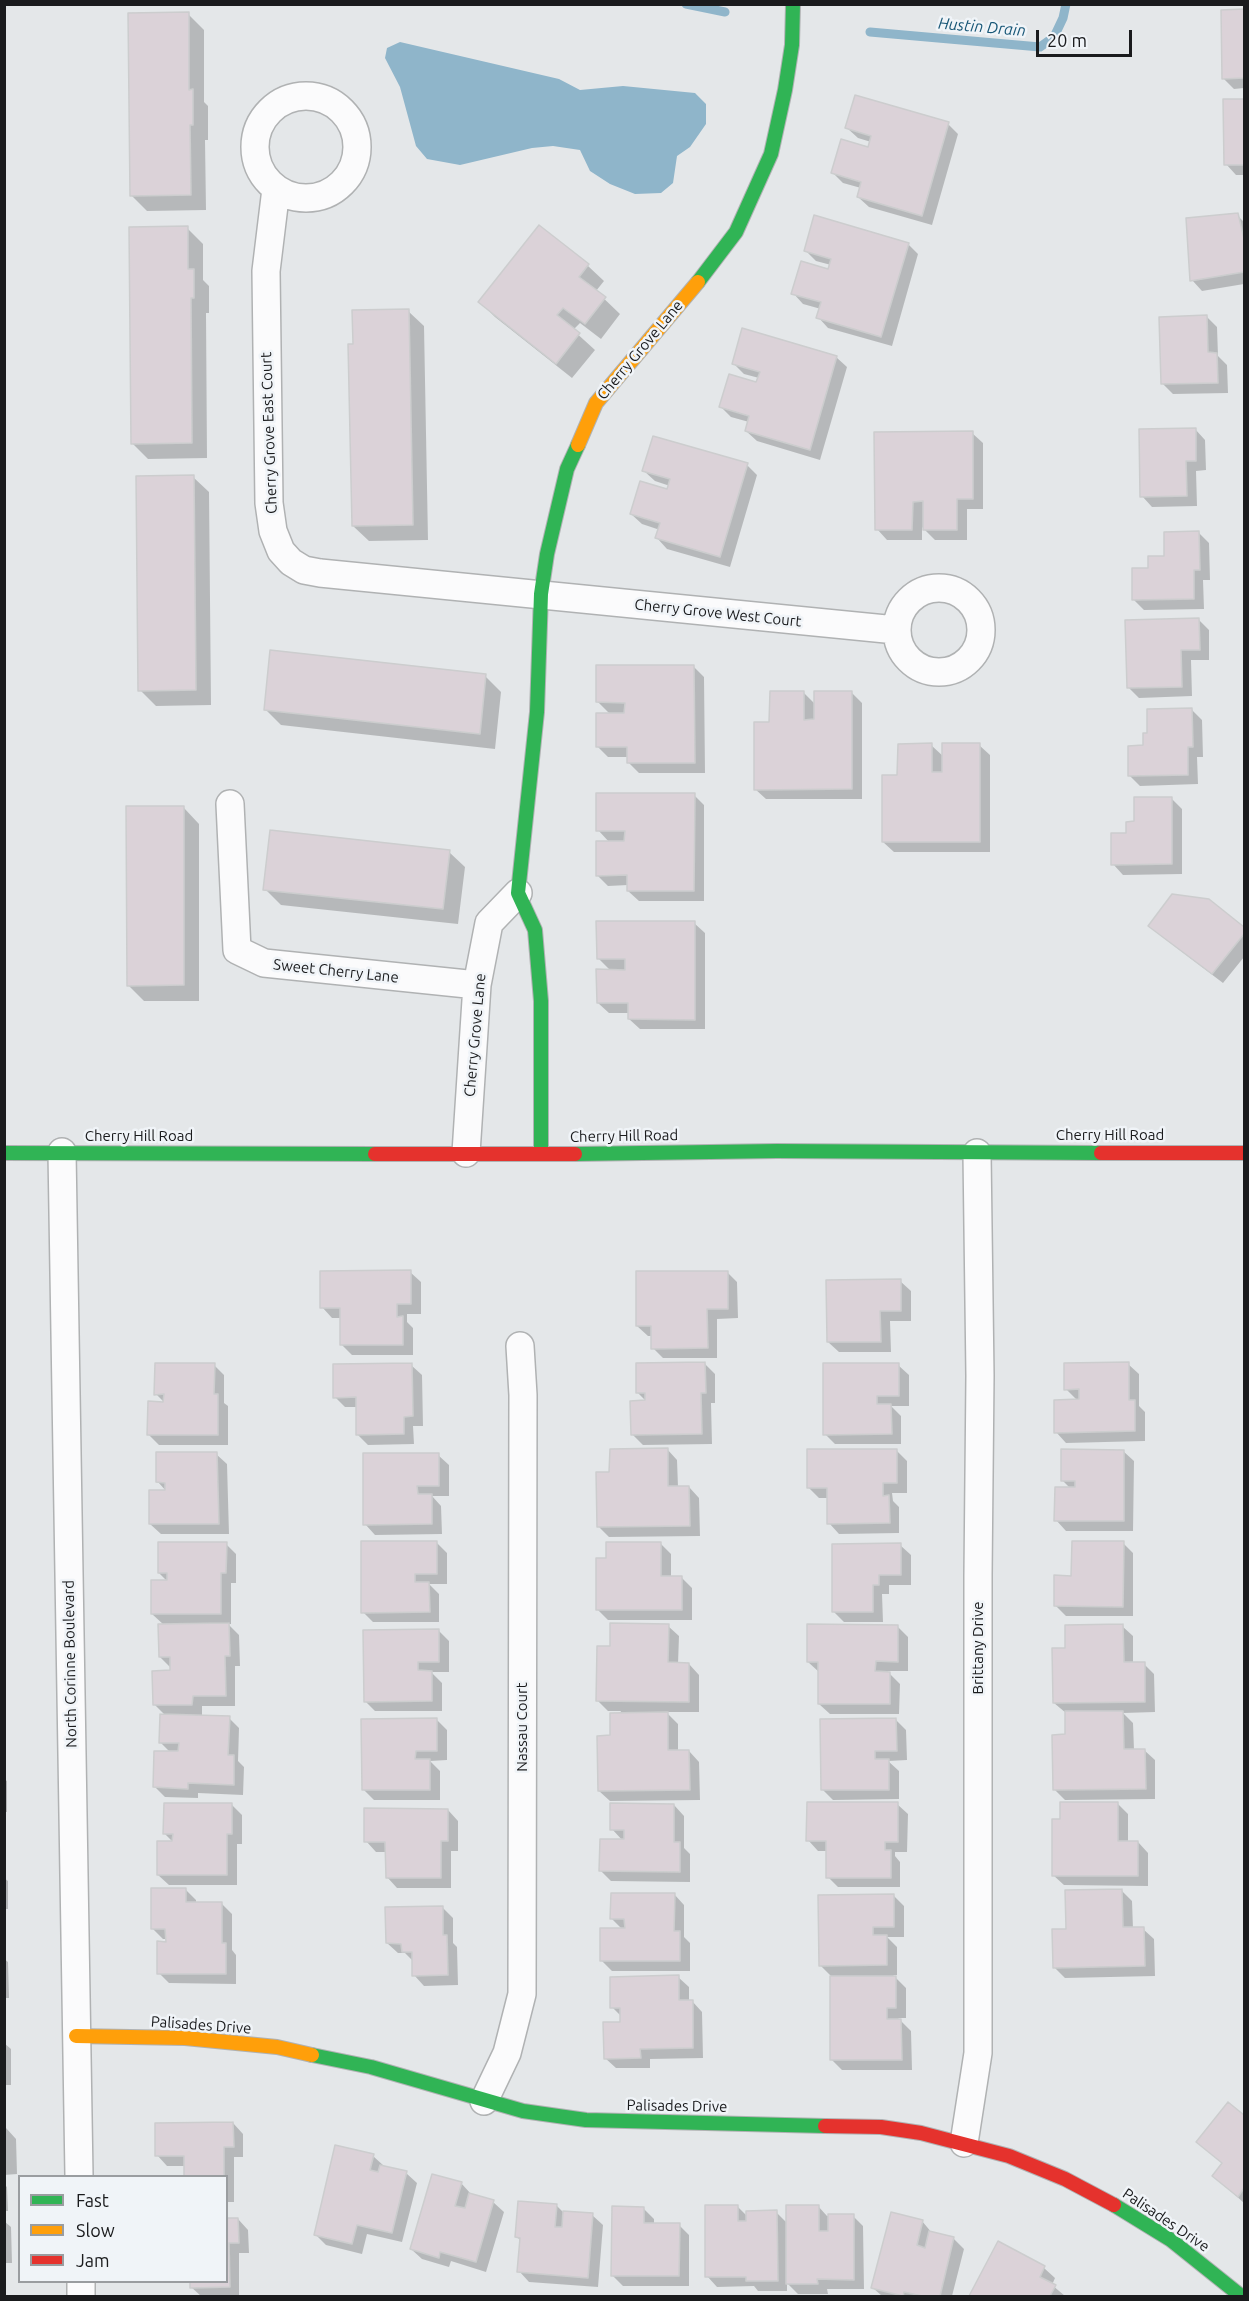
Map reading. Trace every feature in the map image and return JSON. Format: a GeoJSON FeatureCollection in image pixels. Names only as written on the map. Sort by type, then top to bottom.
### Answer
{"type":"FeatureCollection","features":[{"type":"Feature","properties":{"kind":"street","name":"Cherry Grove Lane"},"geometry":{"type":"LineString","coordinates":[[466,1153],[477,985],[489,923],[518,893],[537,712],[541,594],[547,554],[567,469],[596,403],[696,285],[736,232],[771,154],[792,45],[794,4]]}},
{"type":"Feature","properties":{"kind":"street","name":"Cherry Grove East Court"},"geometry":{"type":"LineString","coordinates":[[276,189],[266,271],[269,503],[273,531],[281,551],[291,562],[304,570],[541,594]]}},
{"type":"Feature","properties":{"kind":"street","name":"Cherry Grove West Court"},"geometry":{"type":"LineString","coordinates":[[541,594],[896,630]]}},
{"type":"Feature","properties":{"kind":"street","name":"Sweet Cherry Lane"},"geometry":{"type":"LineString","coordinates":[[230,804],[237,950],[264,963],[477,985]]}},
{"type":"Feature","properties":{"kind":"street"},"geometry":{"type":"LineString","coordinates":[[518,893],[535,930],[540,1001],[541,1154]]}},
{"type":"Feature","properties":{"kind":"street","name":"Cherry Hill Road"},"geometry":{"type":"LineString","coordinates":[[4,1153],[541,1154],[777,1151],[1245,1153]]}},
{"type":"Feature","properties":{"kind":"street","name":"North Corinne Boulevard"},"geometry":{"type":"LineString","coordinates":[[62,1152],[79,2175]]}},
{"type":"Feature","properties":{"kind":"street","name":"Brittany Drive"},"geometry":{"type":"LineString","coordinates":[[964,2143],[978,2053],[980,1376],[977,1153]]}},
{"type":"Feature","properties":{"kind":"street","name":"Nassau Court"},"geometry":{"type":"LineString","coordinates":[[484,2101],[507,2053],[522,1994],[523,1395],[520,1346]]}},
{"type":"Feature","properties":{"kind":"street","name":"Palisades Drive"},"geometry":{"type":"LineString","coordinates":[[76,2036],[184,2038],[277,2047],[372,2067],[523,2111],[586,2121],[881,2127],[921,2133],[1009,2156],[1065,2179],[1105,2199],[1171,2240],[1241,2296]]}},
{"type":"Feature","properties":{"kind":"water"},"geometry":{"type":"Polygon","coordinates":[[[400,42],[559,79],[580,90],[623,86],[695,93],[706,104],[706,124],[690,147],[677,156],[673,183],[661,193],[635,194],[610,184],[590,171],[580,150],[553,146],[532,148],[460,165],[427,159],[416,146],[400,87],[385,58],[387,48],[400,42]]]}},
{"type":"Feature","properties":{"kind":"building"},"geometry":{"type":"Polygon","coordinates":[[[1244,9],[1244,78],[1222,79],[1221,10],[1244,9]]]}},
{"type":"Feature","properties":{"kind":"building"},"geometry":{"type":"Polygon","coordinates":[[[189,12],[189,90],[193,89],[193,125],[190,125],[191,195],[130,196],[128,13],[189,12]]]}},
{"type":"Feature","properties":{"kind":"building"},"geometry":{"type":"Polygon","coordinates":[[[855,95],[949,122],[922,216],[857,197],[861,182],[831,173],[841,139],[868,147],[871,136],[845,128],[855,95]]]}},
{"type":"Feature","properties":{"kind":"building"},"geometry":{"type":"Polygon","coordinates":[[[1223,99],[1244,99],[1244,165],[1224,165],[1223,99]]]}},
{"type":"Feature","properties":{"kind":"building"},"geometry":{"type":"Polygon","coordinates":[[[1238,213],[1244,239],[1244,272],[1190,281],[1186,218],[1238,213]]]}},
{"type":"Feature","properties":{"kind":"building"},"geometry":{"type":"Polygon","coordinates":[[[814,215],[909,243],[881,337],[816,318],[821,302],[791,294],[801,261],[828,269],[831,259],[804,251],[814,215]]]}},
{"type":"Feature","properties":{"kind":"building"},"geometry":{"type":"Polygon","coordinates":[[[539,225],[589,264],[579,277],[606,297],[585,324],[563,308],[557,315],[580,333],[556,364],[478,302],[539,225]]]}},
{"type":"Feature","properties":{"kind":"building"},"geometry":{"type":"Polygon","coordinates":[[[188,226],[188,269],[194,269],[194,298],[191,298],[192,443],[131,444],[129,227],[188,226]]]}},
{"type":"Feature","properties":{"kind":"building"},"geometry":{"type":"Polygon","coordinates":[[[409,309],[413,525],[352,526],[348,344],[353,344],[352,310],[409,309]]]}},
{"type":"Feature","properties":{"kind":"building"},"geometry":{"type":"Polygon","coordinates":[[[1207,315],[1208,352],[1217,353],[1218,383],[1161,384],[1159,317],[1207,315]]]}},
{"type":"Feature","properties":{"kind":"building"},"geometry":{"type":"Polygon","coordinates":[[[742,328],[837,356],[810,450],[745,431],[749,416],[719,407],[729,374],[756,382],[760,372],[732,364],[742,328]]]}},
{"type":"Feature","properties":{"kind":"building"},"geometry":{"type":"Polygon","coordinates":[[[1196,428],[1196,461],[1186,461],[1187,496],[1140,497],[1139,429],[1196,428]]]}},
{"type":"Feature","properties":{"kind":"building"},"geometry":{"type":"Polygon","coordinates":[[[973,431],[973,499],[957,499],[957,530],[923,530],[923,501],[913,502],[912,530],[875,530],[874,432],[973,431]]]}},
{"type":"Feature","properties":{"kind":"building"},"geometry":{"type":"Polygon","coordinates":[[[653,436],[748,463],[720,557],[655,538],[660,523],[630,514],[640,481],[667,489],[670,479],[642,471],[653,436]]]}},
{"type":"Feature","properties":{"kind":"building"},"geometry":{"type":"Polygon","coordinates":[[[194,475],[196,690],[138,691],[136,476],[194,475]]]}},
{"type":"Feature","properties":{"kind":"building"},"geometry":{"type":"Polygon","coordinates":[[[1199,531],[1200,570],[1194,570],[1194,599],[1132,600],[1132,568],[1148,568],[1148,556],[1164,556],[1164,532],[1199,531]]]}},
{"type":"Feature","properties":{"kind":"building"},"geometry":{"type":"Polygon","coordinates":[[[1199,618],[1200,650],[1181,650],[1182,687],[1127,688],[1125,620],[1199,618]]]}},
{"type":"Feature","properties":{"kind":"building"},"geometry":{"type":"Polygon","coordinates":[[[270,650],[486,674],[480,734],[264,710],[270,650]]]}},
{"type":"Feature","properties":{"kind":"building"},"geometry":{"type":"Polygon","coordinates":[[[596,665],[694,665],[695,763],[627,763],[627,747],[596,747],[596,713],[624,713],[625,703],[596,702],[596,665]]]}},
{"type":"Feature","properties":{"kind":"building"},"geometry":{"type":"Polygon","coordinates":[[[770,691],[804,691],[804,720],[814,719],[814,691],[852,691],[852,789],[754,790],[754,722],[769,722],[770,691]]]}},
{"type":"Feature","properties":{"kind":"building"},"geometry":{"type":"Polygon","coordinates":[[[1192,708],[1193,747],[1188,747],[1188,775],[1128,776],[1128,746],[1143,745],[1143,733],[1147,733],[1147,709],[1192,708]]]}},
{"type":"Feature","properties":{"kind":"building"},"geometry":{"type":"Polygon","coordinates":[[[932,743],[932,772],[942,772],[942,743],[980,743],[980,842],[882,842],[882,775],[897,775],[898,744],[932,743]]]}},
{"type":"Feature","properties":{"kind":"building"},"geometry":{"type":"Polygon","coordinates":[[[596,793],[695,793],[694,891],[627,891],[627,875],[596,876],[596,841],[624,841],[625,831],[596,831],[596,793]]]}},
{"type":"Feature","properties":{"kind":"building"},"geometry":{"type":"Polygon","coordinates":[[[1134,797],[1172,797],[1172,864],[1111,865],[1111,833],[1126,833],[1126,822],[1134,821],[1134,797]]]}},
{"type":"Feature","properties":{"kind":"building"},"geometry":{"type":"Polygon","coordinates":[[[126,806],[184,806],[184,985],[127,986],[126,806]]]}},
{"type":"Feature","properties":{"kind":"building"},"geometry":{"type":"Polygon","coordinates":[[[270,830],[450,850],[443,909],[263,890],[270,830]]]}},
{"type":"Feature","properties":{"kind":"building"},"geometry":{"type":"Polygon","coordinates":[[[1172,894],[1209,899],[1244,927],[1244,934],[1212,974],[1148,926],[1172,894]]]}},
{"type":"Feature","properties":{"kind":"building"},"geometry":{"type":"Polygon","coordinates":[[[596,921],[695,921],[695,1020],[628,1019],[628,1003],[597,1003],[596,969],[625,970],[625,959],[597,959],[596,921]]]}},
{"type":"Feature","properties":{"kind":"building"},"geometry":{"type":"Polygon","coordinates":[[[411,1270],[411,1304],[397,1304],[397,1317],[403,1316],[403,1345],[340,1345],[340,1308],[320,1308],[320,1271],[411,1270]]]}},
{"type":"Feature","properties":{"kind":"building"},"geometry":{"type":"Polygon","coordinates":[[[636,1271],[728,1271],[728,1309],[707,1309],[708,1348],[651,1349],[651,1326],[636,1326],[636,1271]]]}},
{"type":"Feature","properties":{"kind":"building"},"geometry":{"type":"Polygon","coordinates":[[[901,1279],[901,1311],[880,1311],[881,1342],[827,1342],[826,1280],[901,1279]]]}},
{"type":"Feature","properties":{"kind":"building"},"geometry":{"type":"Polygon","coordinates":[[[705,1362],[706,1393],[701,1393],[702,1434],[631,1435],[630,1401],[645,1400],[645,1393],[636,1393],[636,1363],[705,1362]]]}},
{"type":"Feature","properties":{"kind":"building"},"geometry":{"type":"Polygon","coordinates":[[[1129,1362],[1129,1400],[1135,1400],[1135,1431],[1054,1433],[1054,1400],[1079,1399],[1079,1389],[1064,1390],[1064,1363],[1129,1362]]]}},
{"type":"Feature","properties":{"kind":"building"},"geometry":{"type":"Polygon","coordinates":[[[155,1363],[215,1363],[214,1394],[218,1394],[218,1435],[147,1435],[148,1401],[163,1402],[164,1394],[154,1395],[155,1363]]]}},
{"type":"Feature","properties":{"kind":"building"},"geometry":{"type":"Polygon","coordinates":[[[412,1363],[413,1416],[404,1417],[404,1434],[356,1435],[356,1397],[333,1398],[333,1364],[412,1363]]]}},
{"type":"Feature","properties":{"kind":"building"},"geometry":{"type":"Polygon","coordinates":[[[823,1363],[899,1363],[899,1396],[877,1396],[877,1404],[891,1404],[892,1434],[823,1435],[823,1363]]]}},
{"type":"Feature","properties":{"kind":"building"},"geometry":{"type":"Polygon","coordinates":[[[668,1448],[668,1486],[689,1486],[690,1526],[597,1527],[596,1472],[609,1472],[610,1449],[668,1448]]]}},
{"type":"Feature","properties":{"kind":"building"},"geometry":{"type":"Polygon","coordinates":[[[807,1449],[897,1449],[897,1483],[883,1483],[883,1496],[889,1495],[890,1523],[827,1524],[827,1488],[807,1488],[807,1449]]]}},
{"type":"Feature","properties":{"kind":"building"},"geometry":{"type":"Polygon","coordinates":[[[1061,1449],[1124,1450],[1124,1521],[1054,1521],[1055,1487],[1075,1487],[1075,1481],[1061,1481],[1061,1449]]]}},
{"type":"Feature","properties":{"kind":"building"},"geometry":{"type":"Polygon","coordinates":[[[156,1452],[217,1452],[219,1524],[149,1524],[149,1490],[165,1490],[165,1483],[156,1482],[156,1452]]]}},
{"type":"Feature","properties":{"kind":"building"},"geometry":{"type":"Polygon","coordinates":[[[363,1453],[439,1453],[439,1486],[417,1486],[418,1494],[432,1494],[432,1524],[363,1525],[363,1453]]]}},
{"type":"Feature","properties":{"kind":"building"},"geometry":{"type":"Polygon","coordinates":[[[361,1541],[437,1541],[437,1574],[415,1574],[415,1582],[429,1582],[430,1612],[361,1613],[361,1541]]]}},
{"type":"Feature","properties":{"kind":"building"},"geometry":{"type":"Polygon","coordinates":[[[1072,1541],[1124,1541],[1123,1607],[1054,1606],[1054,1575],[1071,1576],[1072,1541]]]}},
{"type":"Feature","properties":{"kind":"building"},"geometry":{"type":"Polygon","coordinates":[[[158,1542],[227,1542],[226,1573],[221,1573],[221,1614],[151,1614],[151,1580],[167,1580],[167,1573],[158,1573],[158,1542]]]}},
{"type":"Feature","properties":{"kind":"building"},"geometry":{"type":"Polygon","coordinates":[[[606,1542],[661,1542],[661,1576],[682,1576],[682,1610],[596,1610],[596,1558],[606,1558],[606,1542]]]}},
{"type":"Feature","properties":{"kind":"building"},"geometry":{"type":"Polygon","coordinates":[[[901,1543],[901,1575],[879,1575],[879,1585],[873,1585],[873,1612],[832,1612],[832,1544],[901,1543]]]}},
{"type":"Feature","properties":{"kind":"building"},"geometry":{"type":"Polygon","coordinates":[[[229,1623],[230,1656],[225,1656],[226,1696],[193,1696],[192,1705],[153,1705],[152,1671],[170,1670],[170,1657],[159,1657],[158,1624],[229,1623]]]}},
{"type":"Feature","properties":{"kind":"building"},"geometry":{"type":"Polygon","coordinates":[[[610,1623],[669,1624],[668,1662],[689,1663],[689,1702],[596,1701],[597,1646],[610,1646],[610,1623]]]}},
{"type":"Feature","properties":{"kind":"building"},"geometry":{"type":"Polygon","coordinates":[[[807,1624],[898,1625],[898,1662],[876,1661],[875,1671],[890,1672],[890,1704],[818,1704],[818,1662],[807,1662],[807,1624]]]}},
{"type":"Feature","properties":{"kind":"building"},"geometry":{"type":"Polygon","coordinates":[[[1123,1624],[1124,1662],[1145,1662],[1145,1702],[1053,1703],[1052,1648],[1065,1648],[1065,1625],[1123,1624]]]}},
{"type":"Feature","properties":{"kind":"building"},"geometry":{"type":"Polygon","coordinates":[[[439,1629],[439,1662],[418,1662],[418,1670],[432,1671],[432,1701],[364,1702],[363,1630],[439,1629]]]}},
{"type":"Feature","properties":{"kind":"building"},"geometry":{"type":"Polygon","coordinates":[[[1065,1711],[1123,1711],[1124,1749],[1145,1749],[1146,1789],[1053,1790],[1052,1735],[1065,1734],[1065,1711]]]}},
{"type":"Feature","properties":{"kind":"building"},"geometry":{"type":"Polygon","coordinates":[[[668,1712],[668,1750],[689,1750],[690,1790],[598,1791],[597,1736],[610,1735],[610,1713],[668,1712]]]}},
{"type":"Feature","properties":{"kind":"building"},"geometry":{"type":"Polygon","coordinates":[[[160,1714],[230,1716],[228,1755],[234,1755],[234,1785],[188,1783],[188,1789],[153,1787],[154,1751],[178,1751],[179,1743],[159,1743],[160,1714]]]}},
{"type":"Feature","properties":{"kind":"building"},"geometry":{"type":"Polygon","coordinates":[[[437,1718],[437,1751],[416,1751],[415,1759],[430,1759],[430,1790],[362,1790],[361,1719],[437,1718]]]}},
{"type":"Feature","properties":{"kind":"building"},"geometry":{"type":"Polygon","coordinates":[[[896,1718],[897,1751],[875,1751],[875,1759],[889,1759],[889,1790],[821,1790],[820,1719],[896,1718]]]}},
{"type":"Feature","properties":{"kind":"building"},"geometry":{"type":"Polygon","coordinates":[[[807,1802],[898,1802],[898,1842],[885,1842],[885,1850],[891,1850],[891,1878],[826,1878],[826,1841],[806,1841],[807,1802]]]}},
{"type":"Feature","properties":{"kind":"building"},"geometry":{"type":"Polygon","coordinates":[[[1060,1802],[1118,1802],[1118,1841],[1138,1841],[1138,1876],[1052,1876],[1052,1819],[1060,1819],[1060,1802]]]}},
{"type":"Feature","properties":{"kind":"building"},"geometry":{"type":"Polygon","coordinates":[[[164,1803],[232,1803],[232,1834],[227,1834],[227,1875],[157,1875],[157,1841],[172,1841],[173,1834],[163,1834],[164,1803]]]}},
{"type":"Feature","properties":{"kind":"building"},"geometry":{"type":"Polygon","coordinates":[[[610,1803],[674,1804],[674,1842],[680,1842],[680,1872],[599,1871],[600,1839],[624,1839],[624,1830],[610,1830],[610,1803]]]}},
{"type":"Feature","properties":{"kind":"building"},"geometry":{"type":"Polygon","coordinates":[[[364,1808],[448,1809],[448,1841],[441,1841],[441,1878],[386,1878],[385,1842],[364,1842],[364,1808]]]}},
{"type":"Feature","properties":{"kind":"building"},"geometry":{"type":"Polygon","coordinates":[[[151,1888],[186,1888],[186,1902],[222,1902],[222,1943],[226,1943],[226,1974],[157,1974],[157,1941],[166,1942],[165,1929],[151,1929],[151,1888]]]}},
{"type":"Feature","properties":{"kind":"building"},"geometry":{"type":"Polygon","coordinates":[[[1122,1889],[1123,1927],[1144,1927],[1145,1966],[1053,1968],[1052,1929],[1066,1929],[1065,1890],[1122,1889]]]}},
{"type":"Feature","properties":{"kind":"building"},"geometry":{"type":"Polygon","coordinates":[[[611,1893],[675,1893],[674,1931],[680,1931],[680,1961],[600,1961],[600,1928],[625,1928],[624,1919],[610,1919],[611,1893]]]}},
{"type":"Feature","properties":{"kind":"building"},"geometry":{"type":"Polygon","coordinates":[[[894,1894],[894,1927],[873,1927],[873,1935],[887,1935],[887,1965],[819,1966],[818,1895],[894,1894]]]}},
{"type":"Feature","properties":{"kind":"building"},"geometry":{"type":"Polygon","coordinates":[[[443,1906],[443,1935],[447,1935],[448,1975],[412,1976],[412,1952],[402,1952],[401,1944],[386,1943],[385,1907],[443,1906]]]}},
{"type":"Feature","properties":{"kind":"building"},"geometry":{"type":"Polygon","coordinates":[[[679,1975],[679,2000],[693,2000],[693,2048],[640,2049],[641,2058],[604,2059],[603,2022],[620,2022],[620,2008],[610,2008],[610,1977],[679,1975]]]}},
{"type":"Feature","properties":{"kind":"building"},"geometry":{"type":"Polygon","coordinates":[[[830,1976],[896,1976],[896,2008],[887,2008],[887,2019],[901,2019],[902,2060],[830,2060],[830,1976]]]}},
{"type":"Feature","properties":{"kind":"building"},"geometry":{"type":"Polygon","coordinates":[[[1228,2102],[1244,2115],[1244,2188],[1238,2197],[1212,2176],[1222,2163],[1196,2142],[1228,2102]]]}},
{"type":"Feature","properties":{"kind":"building"},"geometry":{"type":"Polygon","coordinates":[[[233,2122],[234,2147],[224,2147],[224,2175],[184,2175],[184,2156],[155,2156],[155,2123],[233,2122]]]}},
{"type":"Feature","properties":{"kind":"building"},"geometry":{"type":"Polygon","coordinates":[[[335,2145],[374,2154],[370,2170],[378,2172],[380,2165],[407,2171],[392,2233],[357,2225],[352,2244],[314,2235],[335,2145]]]}},
{"type":"Feature","properties":{"kind":"building"},"geometry":{"type":"Polygon","coordinates":[[[432,2174],[462,2182],[455,2206],[465,2208],[469,2193],[494,2200],[476,2262],[440,2252],[439,2258],[410,2249],[432,2174]]]}},
{"type":"Feature","properties":{"kind":"building"},"geometry":{"type":"Polygon","coordinates":[[[518,2201],[557,2204],[555,2227],[562,2227],[563,2211],[593,2213],[588,2278],[517,2272],[520,2238],[515,2237],[518,2201]]]}},
{"type":"Feature","properties":{"kind":"building"},"geometry":{"type":"Polygon","coordinates":[[[705,2205],[738,2205],[738,2221],[746,2221],[746,2211],[777,2210],[778,2281],[746,2281],[746,2277],[705,2277],[705,2205]]]}},
{"type":"Feature","properties":{"kind":"building"},"geometry":{"type":"Polygon","coordinates":[[[786,2205],[819,2205],[819,2231],[828,2231],[828,2214],[854,2214],[854,2280],[817,2279],[818,2284],[786,2284],[786,2205]]]}},
{"type":"Feature","properties":{"kind":"building"},"geometry":{"type":"Polygon","coordinates":[[[612,2206],[644,2207],[644,2223],[680,2223],[679,2276],[611,2276],[612,2206]]]}},
{"type":"Feature","properties":{"kind":"building"},"geometry":{"type":"Polygon","coordinates":[[[891,2212],[923,2220],[917,2245],[925,2248],[929,2231],[954,2237],[940,2296],[922,2296],[904,2292],[903,2296],[871,2288],[891,2212]]]}},
{"type":"Feature","properties":{"kind":"building"},"geometry":{"type":"Polygon","coordinates":[[[228,2218],[238,2218],[239,2243],[229,2243],[230,2287],[190,2288],[190,2283],[228,2283],[228,2218]]]}},
{"type":"Feature","properties":{"kind":"building"},"geometry":{"type":"Polygon","coordinates":[[[998,2241],[1045,2266],[1040,2277],[1056,2285],[1050,2296],[969,2296],[998,2241]]]}},
{"type":"Feature","properties":{"kind":"waterway","name":"Hustin Drain"},"geometry":{"type":"LineString","coordinates":[[686,4],[725,12]]}},
{"type":"Feature","properties":{"kind":"waterway","name":"Hustin Drain"},"geometry":{"type":"LineString","coordinates":[[870,32],[1040,47],[1054,37],[1063,18],[1066,4]]}},
{"type":"Feature","properties":{"kind":"traffic: fast"},"geometry":{"type":"LineString","coordinates":[[698,282],[736,232],[771,154],[792,45],[793,4]]}},
{"type":"Feature","properties":{"kind":"traffic: fast"},"geometry":{"type":"LineString","coordinates":[[541,1154],[541,1001],[535,930],[518,893],[537,712],[541,594],[547,554],[567,469],[578,445]]}},
{"type":"Feature","properties":{"kind":"traffic: fast"},"geometry":{"type":"LineString","coordinates":[[575,1154],[777,1151],[1101,1153]]}},
{"type":"Feature","properties":{"kind":"traffic: fast"},"geometry":{"type":"LineString","coordinates":[[4,1153],[375,1154]]}},
{"type":"Feature","properties":{"kind":"traffic: fast"},"geometry":{"type":"LineString","coordinates":[[312,2055],[371,2067],[523,2111],[586,2120],[825,2126]]}},
{"type":"Feature","properties":{"kind":"traffic: fast"},"geometry":{"type":"LineString","coordinates":[[1114,2205],[1171,2240],[1241,2296]]}},
{"type":"Feature","properties":{"kind":"traffic: slow"},"geometry":{"type":"LineString","coordinates":[[578,445],[596,403],[698,282]]}},
{"type":"Feature","properties":{"kind":"traffic: slow"},"geometry":{"type":"LineString","coordinates":[[76,2036],[185,2038],[277,2047],[312,2055]]}},
{"type":"Feature","properties":{"kind":"traffic: jam"},"geometry":{"type":"LineString","coordinates":[[1101,1153],[1244,1153]]}},
{"type":"Feature","properties":{"kind":"traffic: jam"},"geometry":{"type":"LineString","coordinates":[[375,1154],[575,1154]]}},
{"type":"Feature","properties":{"kind":"traffic: jam"},"geometry":{"type":"LineString","coordinates":[[825,2126],[881,2127],[921,2133],[1009,2156],[1065,2179],[1114,2205]]}}]}
